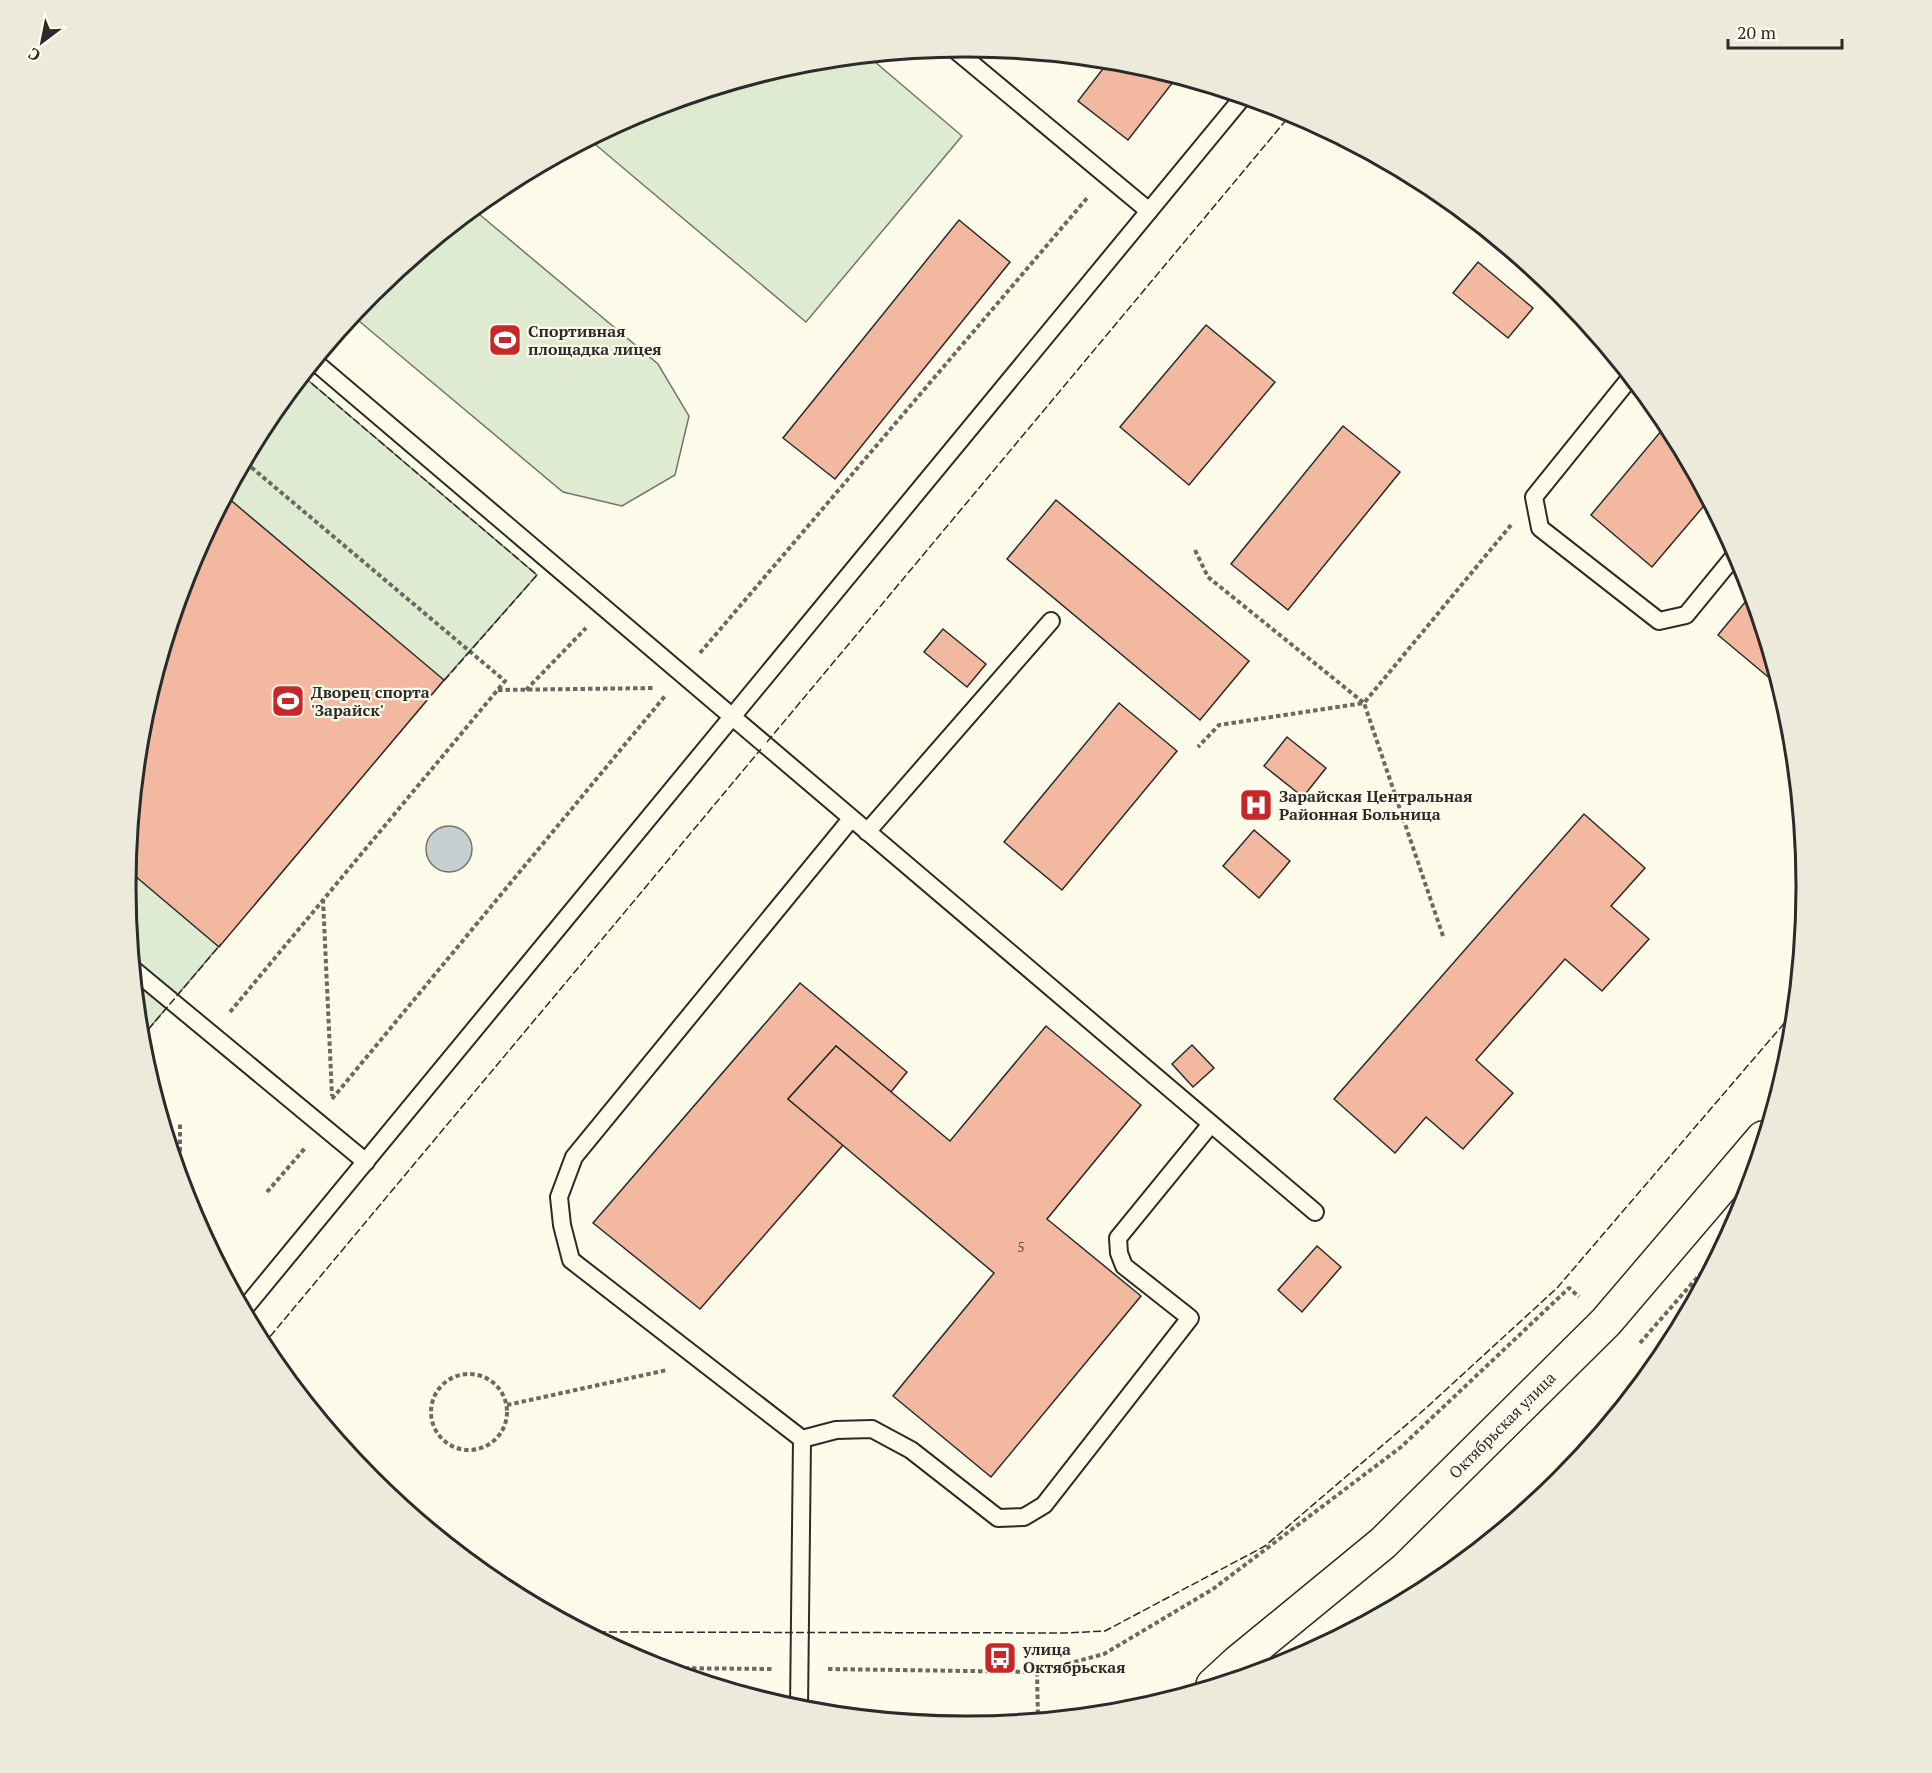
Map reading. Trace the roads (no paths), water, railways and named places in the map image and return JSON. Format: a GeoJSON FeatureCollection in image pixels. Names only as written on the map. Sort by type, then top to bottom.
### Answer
{"type":"FeatureCollection","features":[{"type":"Feature","properties":{"kind":"main road","name":"Октябрьская улица"},"geometry":{"type":"LineString","coordinates":[[1224,1675],[1383,1543],[1606,1322],[1751,1152]]}},
{"type":"Feature","properties":{"kind":"lane"},"geometry":{"type":"LineString","coordinates":[[964,57],[1149,211]]}},
{"type":"Feature","properties":{"kind":"lane"},"geometry":{"type":"LineString","coordinates":[[249,1303],[1238,103]]}},
{"type":"Feature","properties":{"kind":"lane"},"geometry":{"type":"LineString","coordinates":[[320,367],[676,682],[732,717],[1315,1212]]}},
{"type":"Feature","properties":{"kind":"lane"},"geometry":{"type":"LineString","coordinates":[[1625,384],[1534,497],[1540,528],[1659,621],[1686,615],[1729,562]]}},
{"type":"Feature","properties":{"kind":"lane"},"geometry":{"type":"LineString","coordinates":[[867,832],[1051,621]]}},
{"type":"Feature","properties":{"kind":"lane"},"geometry":{"type":"LineString","coordinates":[[802,1439],[571,1260],[562,1225],[559,1197],[574,1157],[851,819]]}},
{"type":"Feature","properties":{"kind":"lane"},"geometry":{"type":"LineString","coordinates":[[142,977],[366,1162]]}},
{"type":"Feature","properties":{"kind":"lane"},"geometry":{"type":"LineString","coordinates":[[802,1439],[836,1430],[872,1429],[911,1450],[998,1518],[1024,1517],[1044,1505],[1190,1318],[1124,1266],[1119,1253],[1118,1238],[1211,1124]]}},
{"type":"Feature","properties":{"kind":"lane"},"geometry":{"type":"LineString","coordinates":[[799,1699],[802,1439]]}},
{"type":"Feature","properties":{"kind":"place","name":"Спортивная площадка лицея"},"geometry":{"type":"Point","coordinates":[505,340]}},
{"type":"Feature","properties":{"kind":"place","name":"Дворец спорта 'Зарайск'"},"geometry":{"type":"Point","coordinates":[288,701]}},
{"type":"Feature","properties":{"kind":"place","name":"Зарайская Центральная Районная Больница"},"geometry":{"type":"Point","coordinates":[1256,805]}},
{"type":"Feature","properties":{"kind":"place","name":"улица Октябрьская"},"geometry":{"type":"Point","coordinates":[1000,1658]}}]}
